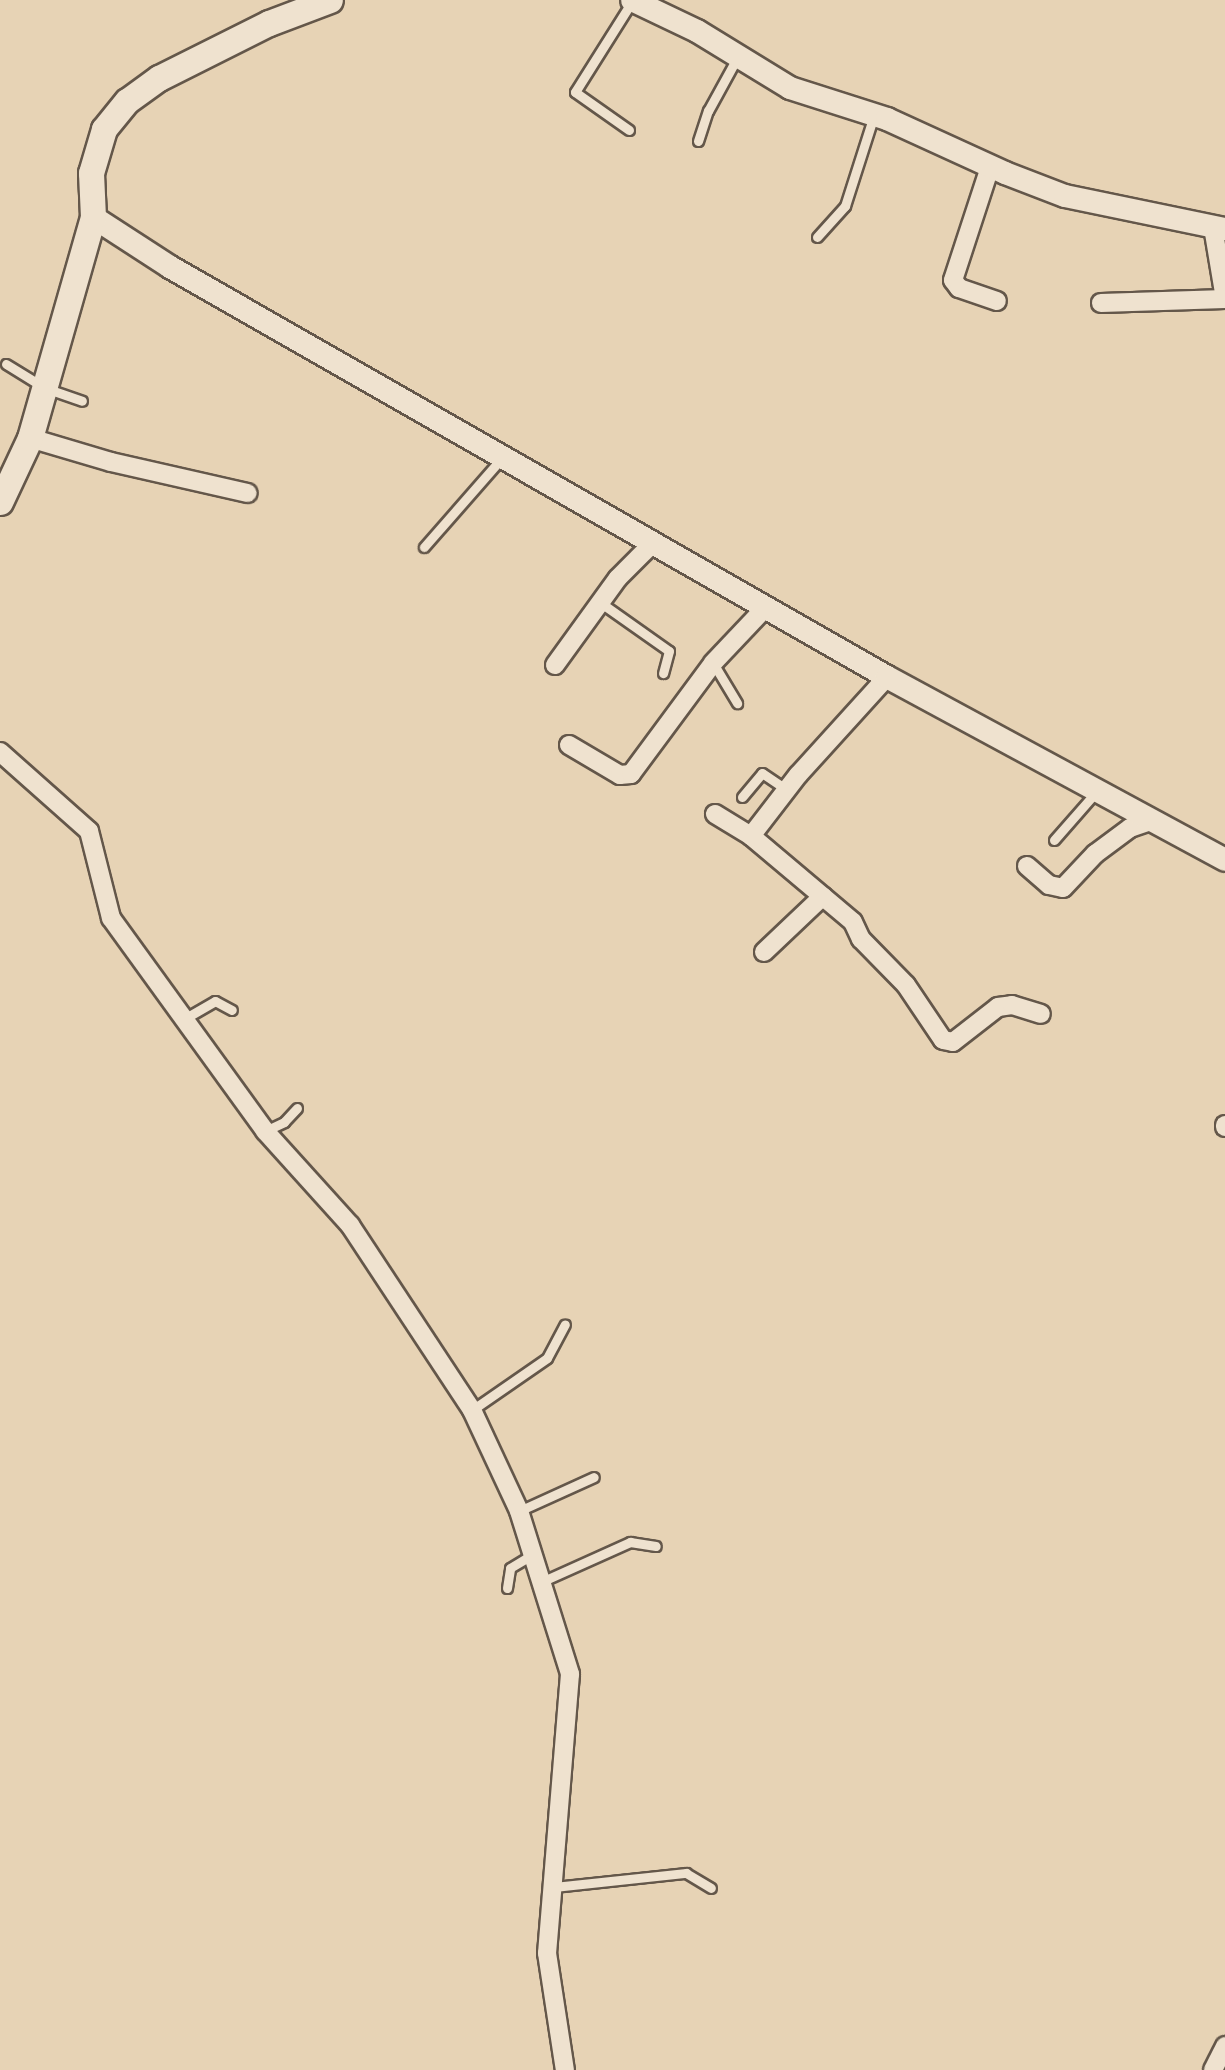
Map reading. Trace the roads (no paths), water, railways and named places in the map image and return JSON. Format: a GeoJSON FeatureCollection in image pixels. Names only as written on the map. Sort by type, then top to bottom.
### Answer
{"type":"FeatureCollection","features":[{"type":"Feature","properties":{"kind":"main road"},"geometry":{"type":"LineString","coordinates":[[0,502],[30,438],[93,217],[91,174],[104,128],[158,78],[269,23],[330,0]]}},
{"type":"Feature","properties":{"kind":"street"},"geometry":{"type":"LineString","coordinates":[[632,0],[739,56],[790,88],[874,115],[990,167],[1065,196],[1219,228],[1225,299],[1100,303]]}},
{"type":"Feature","properties":{"kind":"street"},"geometry":{"type":"LineString","coordinates":[[990,167],[953,280],[959,288],[997,300]]}},
{"type":"Feature","properties":{"kind":"street"},"geometry":{"type":"LineString","coordinates":[[93,217],[170,267],[886,677],[1225,860]]}},
{"type":"Feature","properties":{"kind":"street"},"geometry":{"type":"LineString","coordinates":[[30,438],[111,462],[248,493]]}},
{"type":"Feature","properties":{"kind":"street"},"geometry":{"type":"LineString","coordinates":[[556,665],[601,603],[654,542]]}},
{"type":"Feature","properties":{"kind":"street"},"geometry":{"type":"LineString","coordinates":[[569,745],[620,775],[631,774],[713,663],[766,608]]}},
{"type":"Feature","properties":{"kind":"street"},"geometry":{"type":"LineString","coordinates":[[751,836],[786,789],[886,677]]}},
{"type":"Feature","properties":{"kind":"street"},"geometry":{"type":"LineString","coordinates":[[0,752],[90,832],[102,894],[111,918],[141,954],[182,1021],[265,1131],[350,1224],[472,1410],[519,1511],[570,1684],[548,1976],[565,2070]]}},
{"type":"Feature","properties":{"kind":"street"},"geometry":{"type":"LineString","coordinates":[[715,814],[751,836],[853,922],[861,940],[906,985],[943,1040],[953,1042],[998,1007],[1012,1005],[1041,1014]]}},
{"type":"Feature","properties":{"kind":"street"},"geometry":{"type":"LineString","coordinates":[[1026,866],[1049,885],[1063,888],[1095,854],[1130,828],[1153,820]]}},
{"type":"Feature","properties":{"kind":"street"},"geometry":{"type":"LineString","coordinates":[[764,952],[824,896]]}},
{"type":"Feature","properties":{"kind":"street"},"geometry":{"type":"LineString","coordinates":[[1213,2070],[1225,2046]]}},
{"type":"Feature","properties":{"kind":"lane"},"geometry":{"type":"LineString","coordinates":[[629,130],[575,92],[632,0]]}},
{"type":"Feature","properties":{"kind":"lane"},"geometry":{"type":"LineString","coordinates":[[698,141],[708,111],[739,56]]}},
{"type":"Feature","properties":{"kind":"lane"},"geometry":{"type":"LineString","coordinates":[[817,238],[845,206],[874,115]]}},
{"type":"Feature","properties":{"kind":"lane"},"geometry":{"type":"LineString","coordinates":[[6,364],[45,388],[82,401]]}},
{"type":"Feature","properties":{"kind":"lane"},"geometry":{"type":"LineString","coordinates":[[424,548],[502,457]]}},
{"type":"Feature","properties":{"kind":"lane"},"geometry":{"type":"LineString","coordinates":[[601,603],[669,651],[664,674]]}},
{"type":"Feature","properties":{"kind":"lane"},"geometry":{"type":"LineString","coordinates":[[713,663],[737,703]]}},
{"type":"Feature","properties":{"kind":"lane"},"geometry":{"type":"LineString","coordinates":[[742,797],[762,773],[786,789]]}},
{"type":"Feature","properties":{"kind":"lane"},"geometry":{"type":"LineString","coordinates":[[1054,840],[1098,790]]}},
{"type":"Feature","properties":{"kind":"lane"},"geometry":{"type":"LineString","coordinates":[[182,1021],[215,1001],[232,1010]]}},
{"type":"Feature","properties":{"kind":"lane"},"geometry":{"type":"LineString","coordinates":[[265,1131],[284,1122],[296,1108]]}},
{"type":"Feature","properties":{"kind":"lane"},"geometry":{"type":"LineString","coordinates":[[472,1410],[547,1358],[565,1324]]}},
{"type":"Feature","properties":{"kind":"lane"},"geometry":{"type":"LineString","coordinates":[[519,1511],[594,1476]]}},
{"type":"Feature","properties":{"kind":"lane"},"geometry":{"type":"LineString","coordinates":[[542,1582],[630,1542],[656,1546]]}},
{"type":"Feature","properties":{"kind":"lane"},"geometry":{"type":"LineString","coordinates":[[507,1588],[510,1568],[532,1555]]}},
{"type":"Feature","properties":{"kind":"lane"},"geometry":{"type":"LineString","coordinates":[[554,1887],[686,1873],[711,1888]]}}]}
